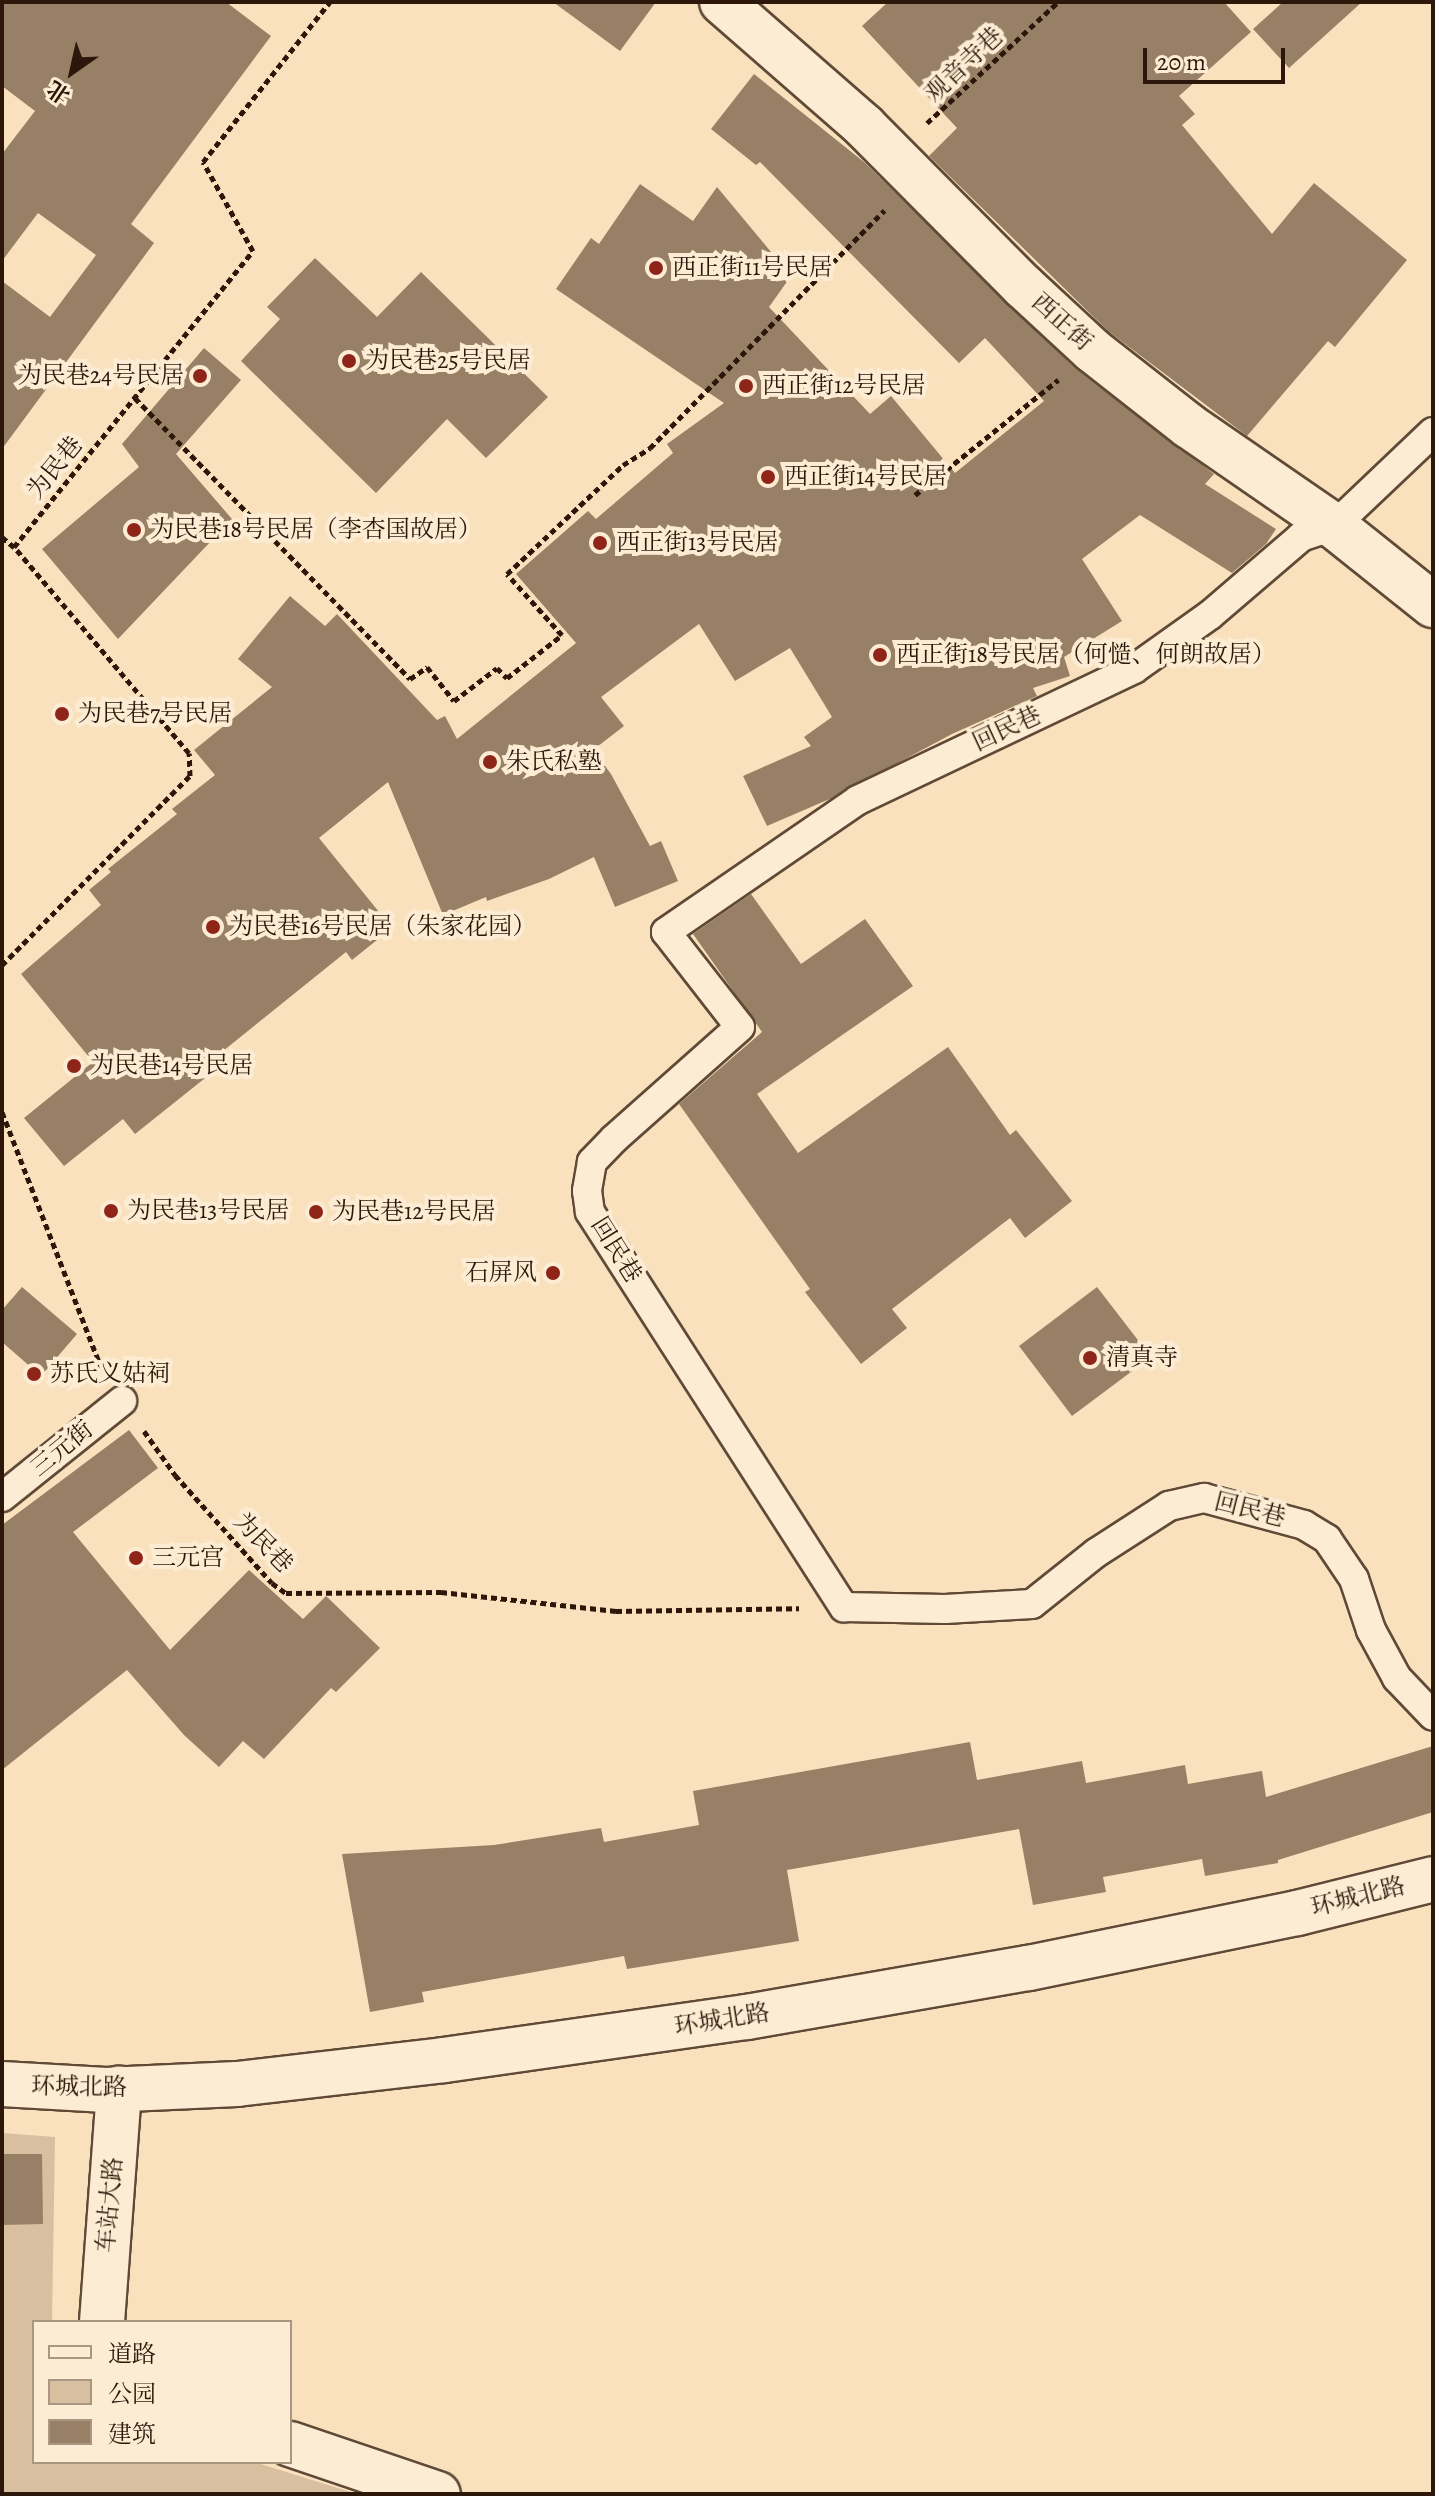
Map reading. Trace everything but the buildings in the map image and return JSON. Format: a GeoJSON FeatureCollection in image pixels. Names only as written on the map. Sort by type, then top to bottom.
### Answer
{"type":"FeatureCollection","features":[{"type":"Feature","properties":{"kind":"street","name":"西正街"},"geometry":{"type":"LineString","coordinates":[[722,2],[905,166],[1023,286],[1092,350],[1189,426],[1334,526],[1433,605]]}},
{"type":"Feature","properties":{"kind":"street","name":"环城北路"},"geometry":{"type":"LineString","coordinates":[[2,2084],[119,2089],[237,2084],[430,2062],[747,2017],[1044,1965],[1297,1913],[1433,1879]]}},
{"type":"Feature","properties":{"kind":"street","name":"车站大路"},"geometry":{"type":"LineString","coordinates":[[102,2320],[119,2089]]}},
{"type":"Feature","properties":{"kind":"street"},"geometry":{"type":"LineString","coordinates":[[292,2445],[438,2494]]}},
{"type":"Feature","properties":{"kind":"lane"},"geometry":{"type":"LineString","coordinates":[[1334,526],[1433,432]]}},
{"type":"Feature","properties":{"kind":"lane","name":"回民巷"},"geometry":{"type":"LineString","coordinates":[[1334,526],[1301,537],[1210,615],[1134,669],[858,800],[666,932],[740,1027],[592,1162],[587,1191],[590,1212],[844,1607],[945,1609],[1032,1604],[1096,1553],[1169,1506],[1204,1498],[1304,1525],[1327,1539],[1354,1579],[1371,1630],[1397,1678],[1433,1716]]}},
{"type":"Feature","properties":{"kind":"lane","name":"三元街"},"geometry":{"type":"LineString","coordinates":[[2,1497],[122,1401]]}},
{"type":"Feature","properties":{"kind":"path","name":"为民巷"},"geometry":{"type":"LineString","coordinates":[[14,547],[253,251],[203,162],[330,2]]}},
{"type":"Feature","properties":{"kind":"path","name":"观音寺巷"},"geometry":{"type":"LineString","coordinates":[[135,398],[410,679],[427,667],[454,701],[497,668],[507,678],[562,635],[507,574],[623,465],[650,448],[1058,2]]}},
{"type":"Feature","properties":{"kind":"path"},"geometry":{"type":"LineString","coordinates":[[915,495],[1026,409],[1092,350]]}},
{"type":"Feature","properties":{"kind":"path"},"geometry":{"type":"LineString","coordinates":[[2,537],[14,547],[189,753],[190,776],[2,965]]}},
{"type":"Feature","properties":{"kind":"path","name":"为民巷"},"geometry":{"type":"LineString","coordinates":[[2,1112],[102,1371],[175,1475],[272,1583],[286,1593],[441,1592],[616,1611],[844,1607]]}},
{"type":"Feature","properties":{"kind":"green space"},"geometry":{"type":"Polygon","coordinates":[[[2,2133],[55,2137],[52,2320],[32,2320],[32,2464],[260,2464],[357,2494],[2,2494],[2,2133]]]}},
{"type":"Feature","properties":{"kind":"place","name":"西正街11号民居"},"geometry":{"type":"Point","coordinates":[656,268]}},
{"type":"Feature","properties":{"kind":"place","name":"为民巷25号民居"},"geometry":{"type":"Point","coordinates":[349,361]}},
{"type":"Feature","properties":{"kind":"place","name":"为民巷24号民居"},"geometry":{"type":"Point","coordinates":[200,376]}},
{"type":"Feature","properties":{"kind":"place","name":"西正街12号民居"},"geometry":{"type":"Point","coordinates":[746,386]}},
{"type":"Feature","properties":{"kind":"place","name":"西正街14号民居"},"geometry":{"type":"Point","coordinates":[768,477]}},
{"type":"Feature","properties":{"kind":"place","name":"为民巷18号民居（李杏国故居）"},"geometry":{"type":"Point","coordinates":[134,530]}},
{"type":"Feature","properties":{"kind":"place","name":"西正街13号民居"},"geometry":{"type":"Point","coordinates":[600,543]}},
{"type":"Feature","properties":{"kind":"place","name":"西正街18号民居（何慥、何朗故居）"},"geometry":{"type":"Point","coordinates":[880,655]}},
{"type":"Feature","properties":{"kind":"place","name":"为民巷7号民居"},"geometry":{"type":"Point","coordinates":[62,714]}},
{"type":"Feature","properties":{"kind":"place","name":"朱氏私塾"},"geometry":{"type":"Point","coordinates":[490,762]}},
{"type":"Feature","properties":{"kind":"place","name":"为民巷16号民居（朱家花园）"},"geometry":{"type":"Point","coordinates":[213,927]}},
{"type":"Feature","properties":{"kind":"place","name":"为民巷14号民居"},"geometry":{"type":"Point","coordinates":[74,1066]}},
{"type":"Feature","properties":{"kind":"place","name":"为民巷13号民居"},"geometry":{"type":"Point","coordinates":[111,1211]}},
{"type":"Feature","properties":{"kind":"place","name":"为民巷12号民居"},"geometry":{"type":"Point","coordinates":[316,1212]}},
{"type":"Feature","properties":{"kind":"place","name":"石屏风"},"geometry":{"type":"Point","coordinates":[553,1273]}},
{"type":"Feature","properties":{"kind":"place","name":"清真寺"},"geometry":{"type":"Point","coordinates":[1090,1358]}},
{"type":"Feature","properties":{"kind":"place","name":"苏氏义姑祠"},"geometry":{"type":"Point","coordinates":[34,1374]}},
{"type":"Feature","properties":{"kind":"place","name":"三元宫"},"geometry":{"type":"Point","coordinates":[136,1558]}}]}
